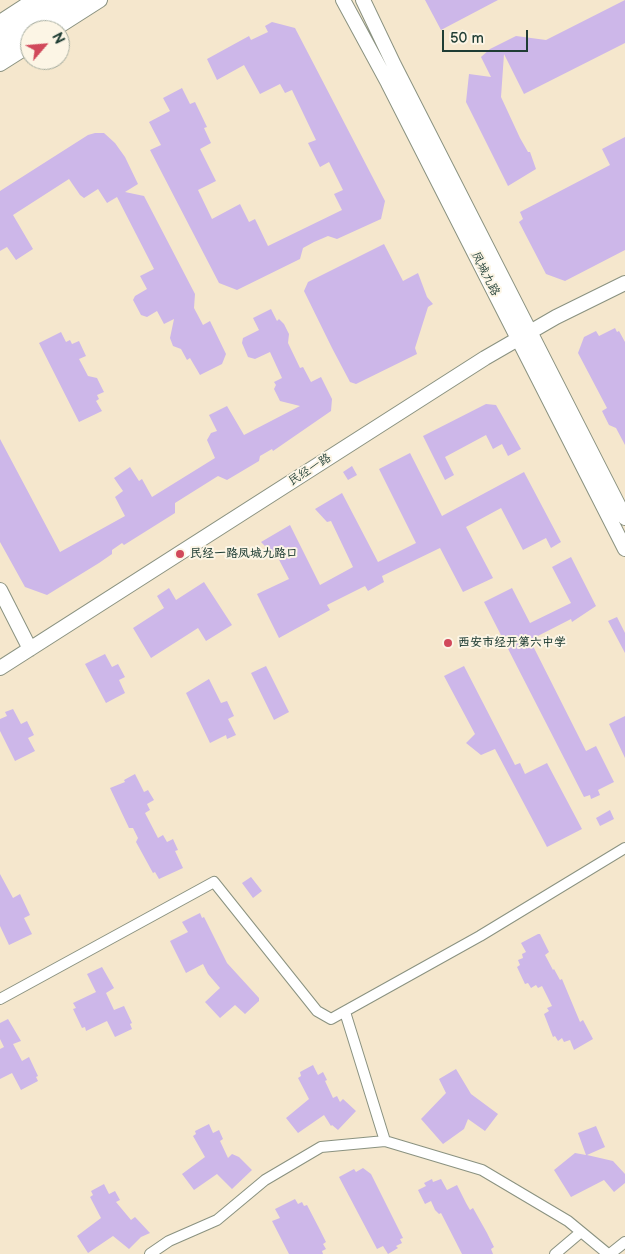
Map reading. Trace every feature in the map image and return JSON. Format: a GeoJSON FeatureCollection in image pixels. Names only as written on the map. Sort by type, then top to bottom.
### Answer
{"type":"FeatureCollection","features":[{"type":"Feature","properties":{"kind":"highway"},"geometry":{"type":"LineString","coordinates":[[0,37],[57,0]]}},
{"type":"Feature","properties":{"kind":"highway"},"geometry":{"type":"LineString","coordinates":[[52,20],[83,0]]}},
{"type":"Feature","properties":{"kind":"highway"},"geometry":{"type":"LineString","coordinates":[[0,53],[20,40]]}},
{"type":"Feature","properties":{"kind":"street"},"geometry":{"type":"LineString","coordinates":[[0,22],[34,0]]}},
{"type":"Feature","properties":{"kind":"street"},"geometry":{"type":"LineString","coordinates":[[69,20],[100,0]]}},
{"type":"Feature","properties":{"kind":"street","name":"凤城九路"},"geometry":{"type":"LineString","coordinates":[[343,0],[625,518]]}},
{"type":"Feature","properties":{"kind":"street","name":"凤城九路"},"geometry":{"type":"LineString","coordinates":[[363,0],[625,549]]}},
{"type":"Feature","properties":{"kind":"street"},"geometry":{"type":"LineString","coordinates":[[0,64],[20,51]]}},
{"type":"Feature","properties":{"kind":"street","name":"民经一路"},"geometry":{"type":"LineString","coordinates":[[0,668],[524,335],[625,283]]}},
{"type":"Feature","properties":{"kind":"street"},"geometry":{"type":"LineString","coordinates":[[0,590],[30,649]]}},
{"type":"Feature","properties":{"kind":"street"},"geometry":{"type":"LineString","coordinates":[[0,999],[214,882],[317,1011],[331,1019],[480,936],[625,848]]}},
{"type":"Feature","properties":{"kind":"street"},"geometry":{"type":"LineString","coordinates":[[344,1012],[386,1141]]}},
{"type":"Feature","properties":{"kind":"street"},"geometry":{"type":"LineString","coordinates":[[150,1254],[169,1241],[217,1220],[265,1180],[321,1147],[386,1141],[482,1170],[568,1221],[609,1254],[625,1242]]}},
{"type":"Feature","properties":{"kind":"street"},"geometry":{"type":"LineString","coordinates":[[555,1254],[581,1232]]}},
{"type":"Feature","properties":{"kind":"building"},"geometry":{"type":"Polygon","coordinates":[[[425,0],[498,0],[441,30],[425,0]]]}},
{"type":"Feature","properties":{"kind":"building"},"geometry":{"type":"Polygon","coordinates":[[[625,0],[625,43],[524,94],[504,54],[501,97],[520,138],[528,152],[530,152],[536,169],[508,186],[466,102],[469,74],[491,77],[481,57],[490,49],[516,36],[546,40],[625,0]]]}},
{"type":"Feature","properties":{"kind":"building"},"geometry":{"type":"Polygon","coordinates":[[[272,22],[295,28],[385,201],[381,219],[337,239],[328,236],[314,242],[303,248],[300,259],[237,290],[219,283],[150,150],[161,145],[149,122],[170,111],[163,98],[182,88],[190,104],[195,102],[207,127],[204,128],[211,143],[200,149],[216,181],[198,190],[212,219],[240,204],[249,222],[255,219],[268,246],[342,210],[334,194],[343,190],[329,162],[320,167],[308,143],[316,140],[292,90],[285,93],[280,84],[260,94],[244,65],[217,80],[207,59],[249,36],[251,40],[268,32],[265,26],[272,22]]]}},
{"type":"Feature","properties":{"kind":"building"},"geometry":{"type":"Polygon","coordinates":[[[104,133],[115,143],[125,157],[138,184],[125,192],[144,196],[195,294],[194,308],[203,325],[210,321],[226,354],[222,364],[200,375],[190,358],[187,360],[181,349],[173,346],[170,338],[174,319],[164,324],[157,311],[147,317],[141,315],[133,300],[135,296],[147,289],[140,276],[154,269],[117,197],[107,203],[98,189],[84,198],[69,179],[13,215],[33,249],[16,260],[7,247],[0,251],[0,191],[88,135],[104,133]]]}},
{"type":"Feature","properties":{"kind":"building"},"geometry":{"type":"Polygon","coordinates":[[[625,137],[625,250],[565,281],[546,274],[519,222],[523,219],[520,212],[610,165],[602,149],[625,137]]]}},
{"type":"Feature","properties":{"kind":"building"},"geometry":{"type":"Polygon","coordinates":[[[384,244],[403,281],[418,273],[427,297],[433,304],[428,307],[415,348],[417,354],[356,384],[350,382],[304,291],[308,282],[384,244]]]}},
{"type":"Feature","properties":{"kind":"building"},"geometry":{"type":"Polygon","coordinates":[[[271,309],[277,321],[279,319],[284,324],[289,334],[288,343],[300,368],[303,367],[311,382],[321,377],[332,399],[331,411],[273,451],[272,449],[260,456],[259,461],[227,480],[218,476],[175,503],[175,513],[124,545],[122,543],[112,550],[112,554],[47,595],[25,587],[0,542],[0,439],[60,552],[125,516],[115,497],[123,491],[114,478],[130,467],[139,481],[142,479],[152,497],[215,458],[207,440],[211,433],[217,431],[209,415],[227,406],[244,435],[300,406],[280,401],[274,389],[276,385],[274,382],[282,378],[270,352],[255,359],[248,357],[242,343],[243,338],[259,330],[253,318],[271,309]]]}},
{"type":"Feature","properties":{"kind":"building"},"geometry":{"type":"Polygon","coordinates":[[[615,328],[617,332],[619,331],[625,342],[625,445],[616,428],[609,425],[602,411],[607,408],[578,353],[584,337],[596,331],[599,336],[615,328]]]}},
{"type":"Feature","properties":{"kind":"building"},"geometry":{"type":"Polygon","coordinates":[[[61,332],[66,342],[70,340],[72,344],[79,341],[86,356],[79,359],[88,376],[97,378],[104,392],[97,395],[99,399],[96,401],[102,411],[79,422],[39,343],[61,332]]]}},
{"type":"Feature","properties":{"kind":"building"},"geometry":{"type":"Polygon","coordinates":[[[486,404],[496,405],[521,449],[508,456],[502,444],[493,449],[486,435],[445,457],[454,475],[445,480],[423,436],[486,404]]]}},
{"type":"Feature","properties":{"kind":"building"},"geometry":{"type":"Polygon","coordinates":[[[410,453],[442,516],[524,472],[561,542],[551,548],[546,538],[523,550],[501,508],[466,527],[493,578],[463,592],[440,548],[382,576],[384,582],[368,591],[365,586],[327,605],[330,610],[279,638],[257,594],[289,579],[276,554],[274,555],[261,542],[290,525],[320,585],[353,567],[331,521],[327,522],[315,509],[342,493],[378,562],[416,543],[379,469],[410,453]]]}},
{"type":"Feature","properties":{"kind":"building"},"geometry":{"type":"Polygon","coordinates":[[[352,466],[357,475],[348,480],[343,472],[352,466]]]}},
{"type":"Feature","properties":{"kind":"building"},"geometry":{"type":"Polygon","coordinates":[[[571,557],[596,606],[572,622],[571,619],[530,640],[586,751],[596,746],[614,782],[598,790],[600,795],[591,799],[590,795],[584,797],[484,602],[512,588],[530,623],[571,603],[552,567],[571,557]]]}},
{"type":"Feature","properties":{"kind":"building"},"geometry":{"type":"Polygon","coordinates":[[[204,582],[232,625],[206,641],[198,628],[151,658],[133,628],[164,608],[157,596],[169,588],[176,600],[204,582]]]}},
{"type":"Feature","properties":{"kind":"building"},"geometry":{"type":"Polygon","coordinates":[[[617,617],[625,633],[625,653],[608,621],[617,617]]]}},
{"type":"Feature","properties":{"kind":"building"},"geometry":{"type":"Polygon","coordinates":[[[105,654],[112,667],[118,664],[125,677],[119,680],[125,693],[106,703],[85,664],[105,654]]]}},
{"type":"Feature","properties":{"kind":"building"},"geometry":{"type":"Polygon","coordinates":[[[266,666],[289,712],[274,720],[251,673],[266,666]]]}},
{"type":"Feature","properties":{"kind":"building"},"geometry":{"type":"Polygon","coordinates":[[[464,666],[515,765],[520,763],[525,774],[547,763],[582,829],[547,847],[495,749],[481,755],[466,743],[475,734],[444,676],[464,666]]]}},
{"type":"Feature","properties":{"kind":"building"},"geometry":{"type":"Polygon","coordinates":[[[209,679],[221,703],[227,701],[234,716],[228,719],[236,735],[227,739],[226,735],[210,743],[186,693],[209,679]]]}},
{"type":"Feature","properties":{"kind":"building"},"geometry":{"type":"Polygon","coordinates":[[[13,709],[21,724],[27,721],[34,735],[28,738],[35,751],[15,761],[0,731],[0,719],[7,716],[5,712],[13,709]]]}},
{"type":"Feature","properties":{"kind":"building"},"geometry":{"type":"Polygon","coordinates":[[[625,716],[625,758],[609,724],[625,716]]]}},
{"type":"Feature","properties":{"kind":"building"},"geometry":{"type":"Polygon","coordinates":[[[135,774],[144,792],[148,790],[154,800],[147,804],[150,810],[145,813],[158,838],[163,835],[167,842],[173,839],[178,850],[175,851],[183,868],[159,879],[155,872],[153,873],[136,842],[138,838],[133,828],[129,828],[110,788],[125,782],[124,780],[135,774]]]}},
{"type":"Feature","properties":{"kind":"building"},"geometry":{"type":"Polygon","coordinates":[[[610,810],[614,819],[600,826],[596,818],[610,810]]]}},
{"type":"Feature","properties":{"kind":"building"},"geometry":{"type":"Polygon","coordinates":[[[0,874],[13,898],[20,894],[30,915],[24,918],[32,934],[9,945],[0,926],[0,874]]]}},
{"type":"Feature","properties":{"kind":"building"},"geometry":{"type":"Polygon","coordinates":[[[251,877],[262,891],[253,898],[242,883],[251,877]]]}},
{"type":"Feature","properties":{"kind":"building"},"geometry":{"type":"Polygon","coordinates":[[[200,913],[202,918],[204,917],[227,963],[259,998],[259,1001],[245,1014],[235,1005],[220,1018],[205,1002],[220,988],[208,974],[203,964],[186,973],[170,941],[188,932],[182,922],[200,913]]]}},
{"type":"Feature","properties":{"kind":"building"},"geometry":{"type":"Polygon","coordinates":[[[540,934],[549,952],[545,955],[560,980],[562,979],[580,1022],[583,1020],[593,1039],[574,1050],[570,1040],[564,1042],[562,1038],[558,1041],[555,1036],[553,1037],[544,1014],[549,1011],[547,1008],[552,1006],[542,986],[538,988],[536,985],[531,988],[528,983],[525,984],[517,967],[520,965],[518,960],[523,958],[522,954],[526,952],[521,943],[540,934]]]}},
{"type":"Feature","properties":{"kind":"building"},"geometry":{"type":"Polygon","coordinates":[[[102,967],[114,988],[106,993],[114,1010],[124,1006],[132,1023],[130,1024],[132,1029],[115,1037],[107,1021],[86,1031],[85,1027],[82,1028],[73,1009],[76,1008],[73,1003],[96,992],[87,974],[102,967]]]}},
{"type":"Feature","properties":{"kind":"building"},"geometry":{"type":"Polygon","coordinates":[[[8,1019],[21,1041],[13,1044],[22,1061],[29,1057],[38,1076],[36,1077],[38,1081],[21,1090],[12,1073],[0,1079],[0,1049],[4,1047],[0,1039],[0,1023],[8,1019]]]}},
{"type":"Feature","properties":{"kind":"building"},"geometry":{"type":"Polygon","coordinates":[[[313,1065],[318,1075],[323,1072],[333,1098],[337,1096],[340,1102],[343,1099],[356,1111],[338,1130],[331,1126],[324,1115],[298,1133],[286,1118],[309,1099],[298,1078],[301,1076],[300,1072],[313,1065]]]}},
{"type":"Feature","properties":{"kind":"building"},"geometry":{"type":"Polygon","coordinates":[[[456,1069],[471,1094],[498,1114],[485,1131],[468,1119],[464,1129],[443,1144],[421,1119],[446,1093],[439,1079],[456,1069]]]}},
{"type":"Feature","properties":{"kind":"building"},"geometry":{"type":"Polygon","coordinates":[[[209,1124],[213,1133],[219,1130],[223,1139],[220,1141],[228,1158],[232,1154],[239,1157],[252,1170],[232,1189],[217,1174],[194,1190],[182,1174],[205,1157],[193,1136],[196,1134],[195,1131],[209,1124]]]}},
{"type":"Feature","properties":{"kind":"building"},"geometry":{"type":"Polygon","coordinates":[[[596,1126],[605,1147],[587,1155],[613,1161],[625,1174],[625,1183],[614,1192],[604,1180],[571,1197],[554,1170],[575,1153],[586,1155],[578,1133],[596,1126]]]}},
{"type":"Feature","properties":{"kind":"building"},"geometry":{"type":"Polygon","coordinates":[[[363,1168],[371,1174],[403,1238],[400,1239],[402,1243],[396,1246],[398,1248],[388,1254],[383,1246],[377,1249],[339,1177],[354,1169],[356,1172],[363,1168]]]}},
{"type":"Feature","properties":{"kind":"building"},"geometry":{"type":"Polygon","coordinates":[[[432,1179],[433,1182],[441,1179],[447,1190],[457,1185],[470,1210],[473,1208],[487,1233],[494,1247],[491,1249],[493,1254],[462,1254],[441,1213],[439,1214],[435,1210],[431,1201],[425,1204],[418,1190],[426,1186],[424,1183],[432,1179]]]}},
{"type":"Feature","properties":{"kind":"building"},"geometry":{"type":"Polygon","coordinates":[[[104,1184],[109,1194],[115,1191],[120,1200],[116,1202],[131,1220],[135,1217],[150,1233],[141,1237],[129,1249],[113,1236],[88,1253],[77,1236],[101,1218],[90,1197],[93,1195],[91,1191],[104,1184]]]}},
{"type":"Feature","properties":{"kind":"building"},"geometry":{"type":"Polygon","coordinates":[[[295,1199],[298,1204],[302,1202],[304,1206],[307,1205],[320,1230],[326,1242],[323,1244],[326,1249],[322,1251],[323,1254],[289,1254],[272,1221],[280,1218],[275,1209],[295,1199]]]}},
{"type":"Feature","properties":{"kind":"place","name":"民经一路凤城九路口"},"geometry":{"type":"Point","coordinates":[180,554]}},
{"type":"Feature","properties":{"kind":"place","name":"西安市经开第六中学"},"geometry":{"type":"Point","coordinates":[448,643]}}]}
